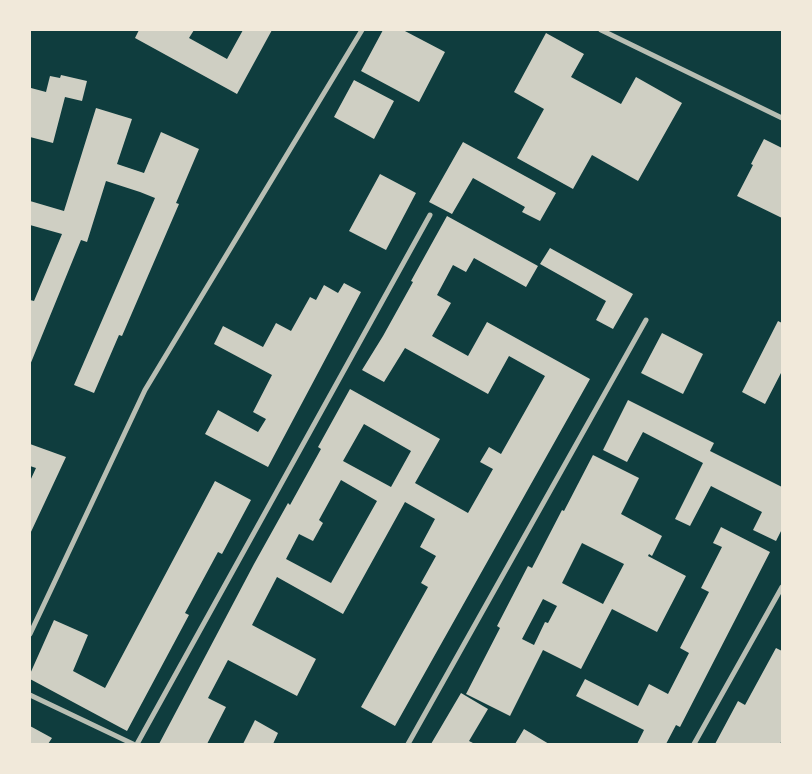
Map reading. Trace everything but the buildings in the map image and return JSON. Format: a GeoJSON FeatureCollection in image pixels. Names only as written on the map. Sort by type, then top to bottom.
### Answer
{"type":"FeatureCollection","features":[{"type":"Feature","properties":{"kind":"street"},"geometry":{"type":"LineString","coordinates":[[30,634],[144,390],[362,30]]}},
{"type":"Feature","properties":{"kind":"street"},"geometry":{"type":"LineString","coordinates":[[601,30],[782,118]]}},
{"type":"Feature","properties":{"kind":"street"},"geometry":{"type":"LineString","coordinates":[[30,695],[135,744],[430,215]]}},
{"type":"Feature","properties":{"kind":"street"},"geometry":{"type":"LineString","coordinates":[[408,744],[646,320]]}},
{"type":"Feature","properties":{"kind":"street"},"geometry":{"type":"LineString","coordinates":[[694,744],[782,587]]}}]}
